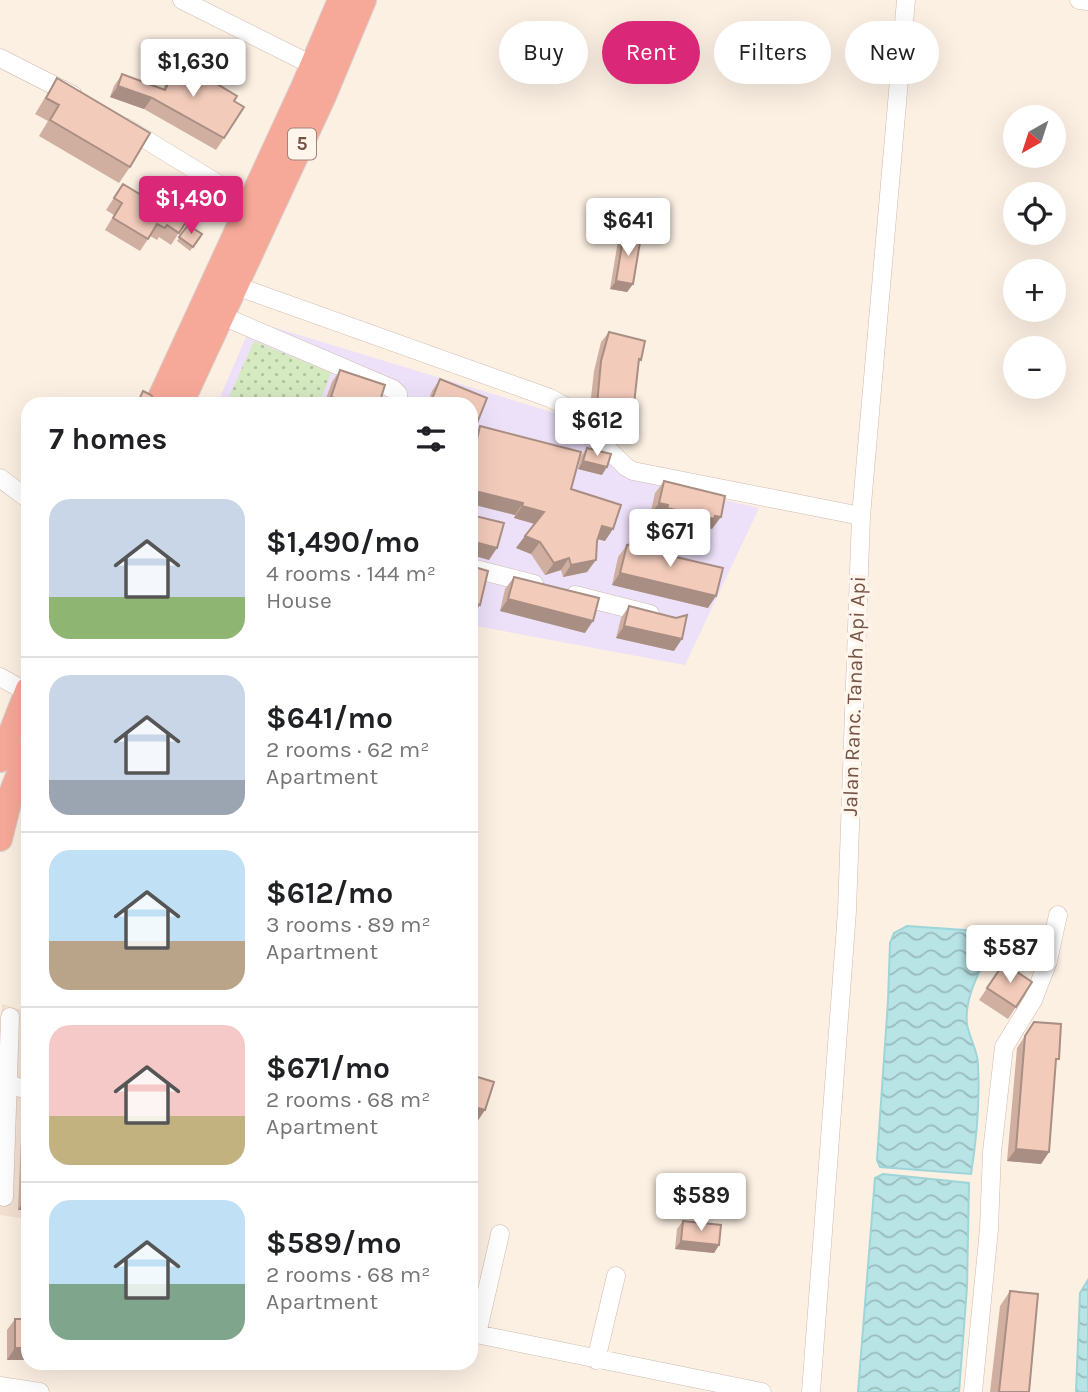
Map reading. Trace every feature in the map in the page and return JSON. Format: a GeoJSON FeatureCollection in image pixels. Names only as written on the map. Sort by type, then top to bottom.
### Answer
{"type":"FeatureCollection","features":[{"type":"Feature","properties":{"kind":"highway","name":"5"},"geometry":{"type":"LineString","coordinates":[[183,397],[249,203],[340,0]]}},
{"type":"Feature","properties":{"kind":"highway","name":"5"},"geometry":{"type":"LineString","coordinates":[[160,397],[211,312],[236,286],[324,96],[364,0]]}},
{"type":"Feature","properties":{"kind":"highway"},"geometry":{"type":"LineString","coordinates":[[0,760],[21,708]]}},
{"type":"Feature","properties":{"kind":"highway"},"geometry":{"type":"LineString","coordinates":[[0,839],[21,769]]}},
{"type":"Feature","properties":{"kind":"street"},"geometry":{"type":"LineString","coordinates":[[182,0],[313,65]]}},
{"type":"Feature","properties":{"kind":"street","name":"Jalan Ranc. Tanah Api Api"},"geometry":{"type":"LineString","coordinates":[[811,1392],[847,911],[861,516],[905,0]]}},
{"type":"Feature","properties":{"kind":"street"},"geometry":{"type":"LineString","coordinates":[[1079,0],[1088,1]]}},
{"type":"Feature","properties":{"kind":"street"},"geometry":{"type":"LineString","coordinates":[[0,58],[83,101]]}},
{"type":"Feature","properties":{"kind":"street"},"geometry":{"type":"LineString","coordinates":[[107,116],[249,203]]}},
{"type":"Feature","properties":{"kind":"street"},"geometry":{"type":"LineString","coordinates":[[236,286],[550,398],[562,405],[633,471],[861,516]]}},
{"type":"Feature","properties":{"kind":"street"},"geometry":{"type":"LineString","coordinates":[[211,312],[393,389],[398,397]]}},
{"type":"Feature","properties":{"kind":"street"},"geometry":{"type":"LineString","coordinates":[[0,478],[21,494]]}},
{"type":"Feature","properties":{"kind":"street"},"geometry":{"type":"LineString","coordinates":[[478,570],[670,619]]}},
{"type":"Feature","properties":{"kind":"street"},"geometry":{"type":"LineString","coordinates":[[0,677],[21,687]]}},
{"type":"Feature","properties":{"kind":"street"},"geometry":{"type":"LineString","coordinates":[[973,1392],[989,1229],[992,1152],[1004,1047],[1033,1000],[1048,961],[1058,915]]}},
{"type":"Feature","properties":{"kind":"street"},"geometry":{"type":"LineString","coordinates":[[4,1197],[3,1083],[10,1017]]}},
{"type":"Feature","properties":{"kind":"street"},"geometry":{"type":"LineString","coordinates":[[3,1083],[21,1088]]}},
{"type":"Feature","properties":{"kind":"street"},"geometry":{"type":"LineString","coordinates":[[478,1318],[500,1234]]}},
{"type":"Feature","properties":{"kind":"street"},"geometry":{"type":"LineString","coordinates":[[596,1360],[616,1276]]}},
{"type":"Feature","properties":{"kind":"street"},"geometry":{"type":"LineString","coordinates":[[478,1334],[762,1392]]}},
{"type":"Feature","properties":{"kind":"street"},"geometry":{"type":"LineString","coordinates":[[0,1386],[40,1392]]}},
{"type":"Feature","properties":{"kind":"shaded area"},"geometry":{"type":"Polygon","coordinates":[[[253,321],[568,417],[634,479],[759,508],[685,665],[478,626],[478,397],[220,397],[253,321]]]}},
{"type":"Feature","properties":{"kind":"shaded area"},"geometry":{"type":"Polygon","coordinates":[[[2,1004],[21,1010],[21,1218],[0,1215],[2,1004]]]}},
{"type":"Feature","properties":{"kind":"green space"},"geometry":{"type":"Polygon","coordinates":[[[254,341],[331,373],[322,397],[229,397],[254,341]]]}},
{"type":"Feature","properties":{"kind":"water"},"geometry":{"type":"Polygon","coordinates":[[[907,926],[979,931],[987,936],[990,952],[973,986],[967,1015],[968,1029],[978,1060],[979,1079],[978,1120],[971,1174],[880,1167],[877,1160],[890,943],[894,933],[907,926]]]}},
{"type":"Feature","properties":{"kind":"water"},"geometry":{"type":"Polygon","coordinates":[[[883,1174],[969,1183],[967,1287],[959,1392],[858,1392],[875,1178],[883,1174]]]}},
{"type":"Feature","properties":{"kind":"water"},"geometry":{"type":"Polygon","coordinates":[[[1088,1280],[1088,1392],[1076,1392],[1080,1293],[1088,1280]]]}},
{"type":"Feature","properties":{"kind":"building"},"geometry":{"type":"Polygon","coordinates":[[[177,65],[237,96],[234,101],[244,107],[224,138],[152,98],[118,86],[122,74],[165,90],[177,65]]]}},
{"type":"Feature","properties":{"kind":"building"},"geometry":{"type":"Polygon","coordinates":[[[57,78],[150,133],[130,167],[50,120],[59,105],[46,98],[57,78]]]}},
{"type":"Feature","properties":{"kind":"building"},"geometry":{"type":"Polygon","coordinates":[[[123,184],[186,222],[179,233],[167,225],[165,228],[157,224],[148,239],[113,218],[122,203],[114,198],[123,184]]]}},
{"type":"Feature","properties":{"kind":"building"},"geometry":{"type":"Polygon","coordinates":[[[188,225],[202,234],[193,247],[179,237],[188,225]]]}},
{"type":"Feature","properties":{"kind":"building"},"geometry":{"type":"Polygon","coordinates":[[[624,233],[641,236],[633,284],[616,281],[624,233]]]}},
{"type":"Feature","properties":{"kind":"building"},"geometry":{"type":"Polygon","coordinates":[[[609,332],[645,341],[641,360],[639,359],[633,413],[602,410],[597,405],[601,361],[609,332]]]}},
{"type":"Feature","properties":{"kind":"building"},"geometry":{"type":"Polygon","coordinates":[[[340,370],[385,385],[381,397],[331,397],[340,370]]]}},
{"type":"Feature","properties":{"kind":"building"},"geometry":{"type":"Polygon","coordinates":[[[440,379],[487,398],[478,420],[478,397],[433,397],[440,379]]]}},
{"type":"Feature","properties":{"kind":"building"},"geometry":{"type":"Polygon","coordinates":[[[143,391],[153,397],[140,397],[143,391]]]}},
{"type":"Feature","properties":{"kind":"building"},"geometry":{"type":"Polygon","coordinates":[[[480,426],[581,452],[571,489],[621,505],[613,529],[602,526],[597,541],[596,560],[571,565],[569,558],[554,563],[540,542],[525,536],[544,512],[522,506],[523,503],[478,492],[480,426]]]}},
{"type":"Feature","properties":{"kind":"building"},"geometry":{"type":"Polygon","coordinates":[[[587,448],[611,454],[607,467],[583,461],[587,448]]]}},
{"type":"Feature","properties":{"kind":"building"},"geometry":{"type":"Polygon","coordinates":[[[664,481],[725,496],[721,517],[715,516],[714,519],[667,508],[668,505],[659,503],[664,481]]]}},
{"type":"Feature","properties":{"kind":"building"},"geometry":{"type":"Polygon","coordinates":[[[478,517],[504,523],[497,548],[478,543],[478,517]]]}},
{"type":"Feature","properties":{"kind":"building"},"geometry":{"type":"Polygon","coordinates":[[[636,533],[649,536],[646,550],[723,568],[716,596],[620,573],[627,545],[633,546],[636,533]]]}},
{"type":"Feature","properties":{"kind":"building"},"geometry":{"type":"Polygon","coordinates":[[[478,568],[488,571],[478,605],[478,568]]]}},
{"type":"Feature","properties":{"kind":"building"},"geometry":{"type":"Polygon","coordinates":[[[514,577],[599,598],[593,621],[508,599],[514,577]]]}},
{"type":"Feature","properties":{"kind":"building"},"geometry":{"type":"Polygon","coordinates":[[[629,606],[676,618],[687,615],[682,639],[624,626],[629,606]]]}},
{"type":"Feature","properties":{"kind":"building"},"geometry":{"type":"Polygon","coordinates":[[[1004,963],[1032,982],[1016,1007],[987,988],[1004,963]]]}},
{"type":"Feature","properties":{"kind":"building"},"geometry":{"type":"Polygon","coordinates":[[[1034,1022],[1061,1024],[1049,1152],[1016,1149],[1025,1036],[1034,1022]]]}},
{"type":"Feature","properties":{"kind":"building"},"geometry":{"type":"Polygon","coordinates":[[[478,1077],[494,1082],[485,1110],[478,1108],[478,1077]]]}},
{"type":"Feature","properties":{"kind":"building"},"geometry":{"type":"Polygon","coordinates":[[[683,1221],[721,1225],[719,1245],[681,1241],[683,1221]]]}},
{"type":"Feature","properties":{"kind":"building"},"geometry":{"type":"Polygon","coordinates":[[[1010,1291],[1038,1294],[1029,1392],[999,1392],[1010,1291]]]}},
{"type":"Feature","properties":{"kind":"building"},"geometry":{"type":"Polygon","coordinates":[[[15,1319],[21,1319],[21,1348],[15,1348],[15,1319]]]}}]}
